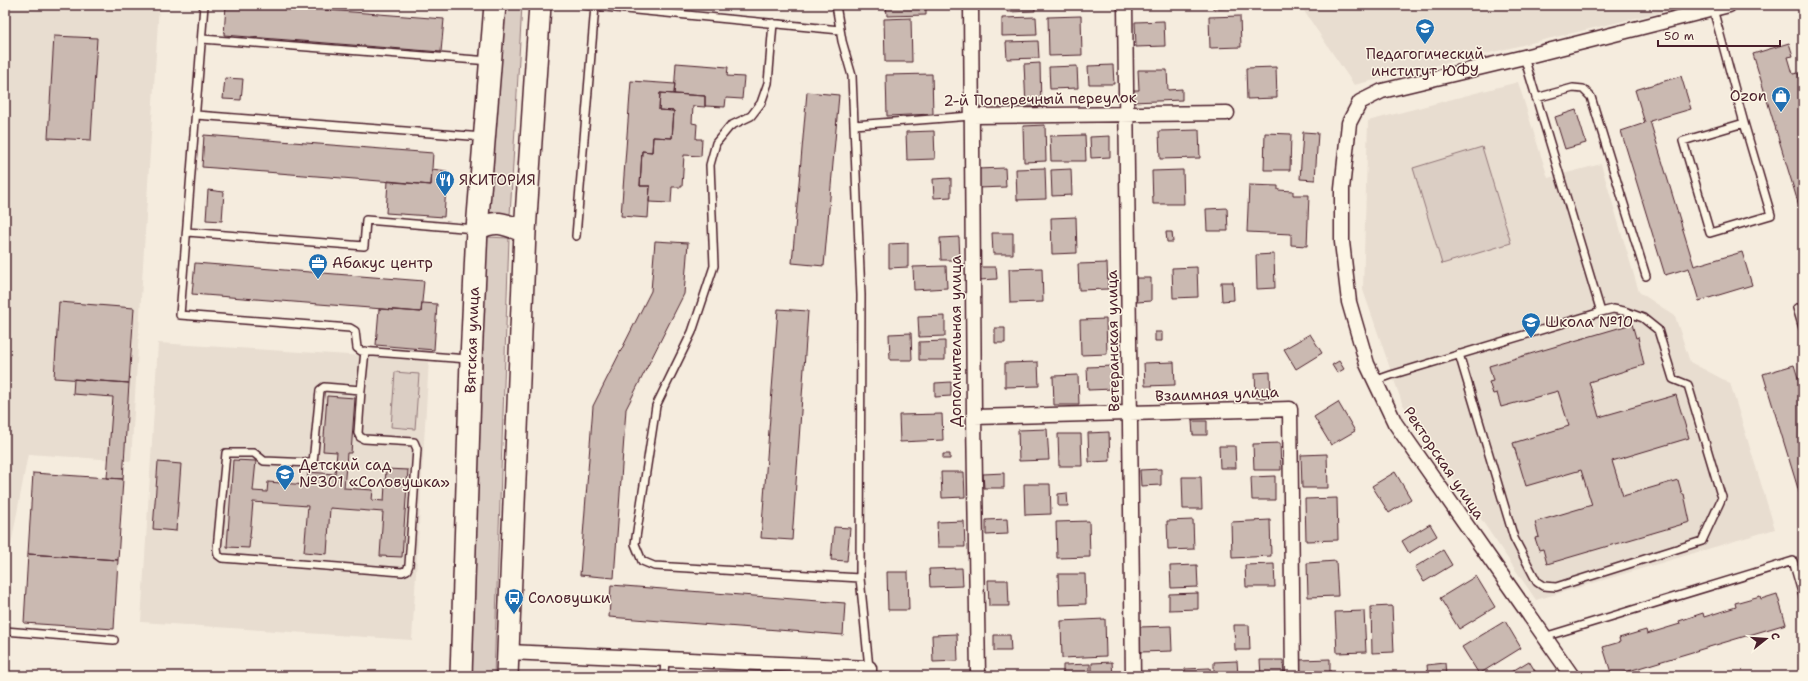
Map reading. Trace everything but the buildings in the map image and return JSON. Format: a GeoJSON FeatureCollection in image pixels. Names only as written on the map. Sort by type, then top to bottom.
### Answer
{"type":"FeatureCollection","features":[{"type":"Feature","properties":{"kind":"main road","name":"Вятская улица"},"geometry":{"type":"LineString","coordinates":[[461,676],[470,360],[477,229],[495,5]]}},
{"type":"Feature","properties":{"kind":"main road"},"geometry":{"type":"LineString","coordinates":[[507,676],[525,232],[540,5]]}},
{"type":"Feature","properties":{"kind":"main road"},"geometry":{"type":"LineString","coordinates":[[477,229],[487,224],[498,222],[525,232]]}},
{"type":"Feature","properties":{"kind":"street","name":"Дополнительная улица"},"geometry":{"type":"LineString","coordinates":[[971,5],[974,417],[978,676]]}},
{"type":"Feature","properties":{"kind":"street","name":"Ветеранская улица"},"geometry":{"type":"LineString","coordinates":[[1125,5],[1133,676]]}},
{"type":"Feature","properties":{"kind":"street","name":"Ректорская улица"},"geometry":{"type":"LineString","coordinates":[[1572,676],[1394,423],[1367,364],[1349,302],[1342,242],[1342,189],[1349,123],[1360,102],[1382,90],[1524,57],[1729,5]]}},
{"type":"Feature","properties":{"kind":"street","name":"2-й Поперечный переулок"},"geometry":{"type":"LineString","coordinates":[[971,116],[1227,113]]}},
{"type":"Feature","properties":{"kind":"street","name":"Взаимная улица"},"geometry":{"type":"LineString","coordinates":[[974,417],[1290,409],[1293,676]]}},
{"type":"Feature","properties":{"kind":"street"},"geometry":{"type":"LineString","coordinates":[[508,652],[665,658],[869,672]]}},
{"type":"Feature","properties":{"kind":"lane"},"geometry":{"type":"LineString","coordinates":[[204,5],[180,314],[350,328],[355,330],[357,336],[357,348],[365,351],[470,360]]}},
{"type":"Feature","properties":{"kind":"lane"},"geometry":{"type":"LineString","coordinates":[[584,5],[617,6],[840,30]]}},
{"type":"Feature","properties":{"kind":"lane"},"geometry":{"type":"LineString","coordinates":[[836,5],[840,30],[852,76],[861,295],[860,578],[869,672]]}},
{"type":"Feature","properties":{"kind":"lane"},"geometry":{"type":"LineString","coordinates":[[576,236],[594,6]]}},
{"type":"Feature","properties":{"kind":"lane"},"geometry":{"type":"LineString","coordinates":[[1713,9],[1771,215],[1710,233],[1683,141],[1744,123]]}},
{"type":"Feature","properties":{"kind":"lane"},"geometry":{"type":"LineString","coordinates":[[773,23],[768,83],[761,103],[751,116],[730,126],[716,143],[710,165],[714,266],[692,332],[656,406],[636,544],[642,561],[654,566],[860,578]]}},
{"type":"Feature","properties":{"kind":"lane"},"geometry":{"type":"LineString","coordinates":[[202,39],[490,61]]}},
{"type":"Feature","properties":{"kind":"lane"},"geometry":{"type":"LineString","coordinates":[[1524,57],[1600,312]]}},
{"type":"Feature","properties":{"kind":"lane"},"geometry":{"type":"LineString","coordinates":[[1536,98],[1573,88],[1584,89],[1591,97],[1646,276]]}},
{"type":"Feature","properties":{"kind":"lane"},"geometry":{"type":"LineString","coordinates":[[196,115],[484,138]]}},
{"type":"Feature","properties":{"kind":"lane","name":"2-й Поперечный переулок"},"geometry":{"type":"LineString","coordinates":[[854,125],[971,116]]}},
{"type":"Feature","properties":{"kind":"lane"},"geometry":{"type":"LineString","coordinates":[[187,232],[364,246],[366,220],[477,229]]}},
{"type":"Feature","properties":{"kind":"lane"},"geometry":{"type":"LineString","coordinates":[[1797,308],[1803,328]]}},
{"type":"Feature","properties":{"kind":"lane"},"geometry":{"type":"LineString","coordinates":[[1374,380],[1459,354],[1600,312],[1613,309],[1643,318],[1658,330],[1673,380],[1688,385],[1722,497],[1704,538],[1699,543],[1556,586],[1543,586],[1537,582],[1514,538],[1459,354]]}},
{"type":"Feature","properties":{"kind":"lane"},"geometry":{"type":"LineString","coordinates":[[361,390],[324,387],[320,390],[313,464],[264,461],[254,453],[226,453],[217,550],[218,555],[222,558],[402,572],[407,570],[409,565],[417,449],[414,442],[364,439],[360,437],[358,433],[365,351]]}},
{"type":"Feature","properties":{"kind":"lane"},"geometry":{"type":"LineString","coordinates":[[1544,637],[1793,561],[1803,596]]}},
{"type":"Feature","properties":{"kind":"lane"},"geometry":{"type":"LineString","coordinates":[[5,631],[114,640]]}},
{"type":"Feature","properties":{"kind":"lane"},"geometry":{"type":"LineString","coordinates":[[664,676],[665,658]]}},
{"type":"Feature","properties":{"kind":"shaded area"},"geometry":{"type":"Polygon","coordinates":[[[5,5],[159,5],[131,461],[28,454],[11,545],[5,545],[5,5]]]}},
{"type":"Feature","properties":{"kind":"shaded area"},"geometry":{"type":"Polygon","coordinates":[[[503,5],[522,5],[510,216],[486,216],[503,5]]]}},
{"type":"Feature","properties":{"kind":"shaded area","name":"Педагогический институт ЮФУ"},"geometry":{"type":"Polygon","coordinates":[[[1300,5],[1691,5],[1354,85],[1300,5]]]}},
{"type":"Feature","properties":{"kind":"shaded area","name":"Школа №10"},"geometry":{"type":"Polygon","coordinates":[[[1518,82],[1548,178],[1601,164],[1639,292],[1675,316],[1690,362],[1730,383],[1775,529],[1536,600],[1402,403],[1363,290],[1368,121],[1518,82]]]}},
{"type":"Feature","properties":{"kind":"shaded area"},"geometry":{"type":"Polygon","coordinates":[[[1482,147],[1511,243],[1442,264],[1413,168],[1482,147]]]}},
{"type":"Feature","properties":{"kind":"shaded area"},"geometry":{"type":"Polygon","coordinates":[[[486,237],[509,238],[494,676],[472,676],[486,237]]]}},
{"type":"Feature","properties":{"kind":"shaded area","name":"Детский сад №301 «Соловушка»"},"geometry":{"type":"Polygon","coordinates":[[[158,343],[429,360],[412,640],[141,622],[158,343]]]}},
{"type":"Feature","properties":{"kind":"shaded area"},"geometry":{"type":"Polygon","coordinates":[[[395,372],[419,374],[415,429],[391,427],[395,372]]]}},
{"type":"Feature","properties":{"kind":"place","name":"Педагогический институт ЮФУ"},"geometry":{"type":"Point","coordinates":[1425,45]}},
{"type":"Feature","properties":{"kind":"place","name":"Ozon"},"geometry":{"type":"Point","coordinates":[1781,113]}},
{"type":"Feature","properties":{"kind":"place","name":"ЯКИТОРИЯ"},"geometry":{"type":"Point","coordinates":[445,197]}},
{"type":"Feature","properties":{"kind":"place","name":"Абакус центр"},"geometry":{"type":"Point","coordinates":[318,280]}},
{"type":"Feature","properties":{"kind":"place","name":"Школа №10"},"geometry":{"type":"Point","coordinates":[1531,339]}},
{"type":"Feature","properties":{"kind":"place","name":"Детский сад №301 «Соловушка»"},"geometry":{"type":"Point","coordinates":[285,491]}},
{"type":"Feature","properties":{"kind":"place","name":"Соловушки"},"geometry":{"type":"Point","coordinates":[514,615]}}]}
